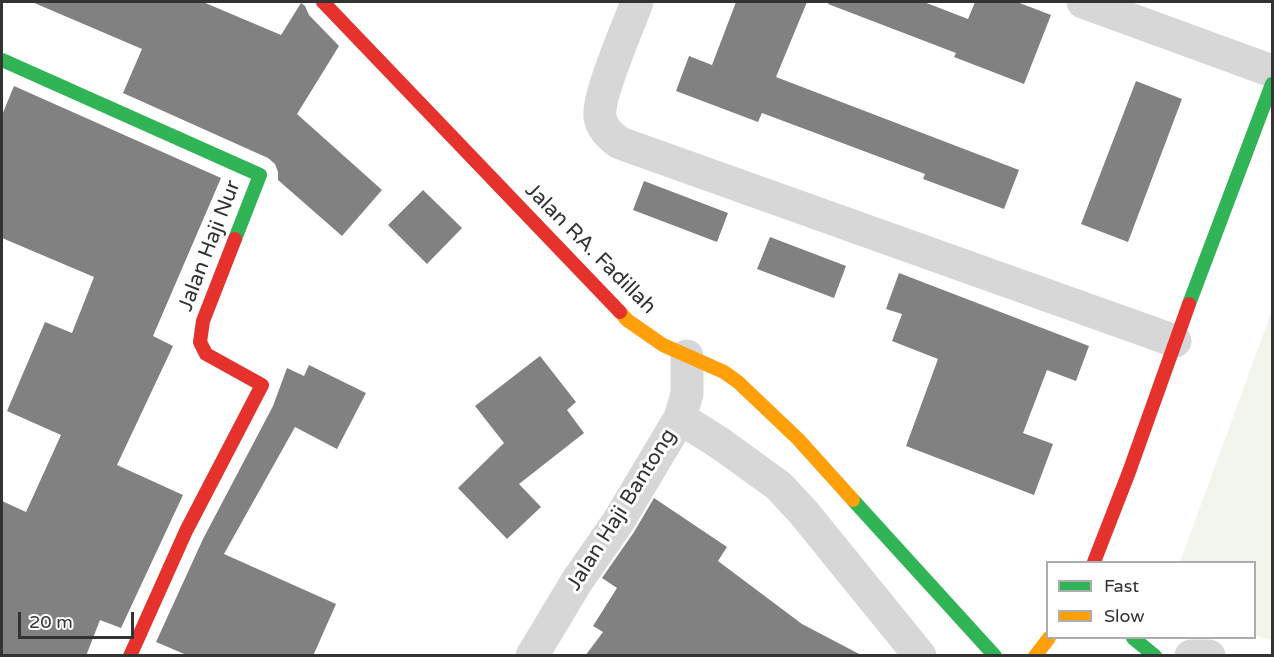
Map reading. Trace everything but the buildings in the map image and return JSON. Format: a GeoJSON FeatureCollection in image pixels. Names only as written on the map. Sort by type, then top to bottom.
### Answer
{"type":"FeatureCollection","features":[{"type":"Feature","properties":{"kind":"main road","name":"Jalan RA. Fadillah"},"geometry":{"type":"LineString","coordinates":[[323,2],[627,320],[650,338],[724,372],[769,409],[995,656]]}},
{"type":"Feature","properties":{"kind":"main road","name":"Jalan Haji Nur"},"geometry":{"type":"LineString","coordinates":[[2,60],[260,175],[203,321],[199,339],[200,348],[206,354],[262,385],[175,555],[130,656]]}},
{"type":"Feature","properties":{"kind":"main road"},"geometry":{"type":"LineString","coordinates":[[1094,561],[1130,472],[1175,341],[1272,84]]}},
{"type":"Feature","properties":{"kind":"main road"},"geometry":{"type":"LineString","coordinates":[[1035,656],[1048,639]]}},
{"type":"Feature","properties":{"kind":"main road"},"geometry":{"type":"LineString","coordinates":[[1134,639],[1155,656]]}},
{"type":"Feature","properties":{"kind":"street"},"geometry":{"type":"LineString","coordinates":[[638,2],[601,100],[600,119],[603,126],[620,143],[1175,341]]}},
{"type":"Feature","properties":{"kind":"street"},"geometry":{"type":"LineString","coordinates":[[1083,2],[1272,71]]}},
{"type":"Feature","properties":{"kind":"street","name":"Jalan Haji Bantong"},"geometry":{"type":"LineString","coordinates":[[532,656],[577,581],[618,522],[680,418],[687,394],[687,356]]}},
{"type":"Feature","properties":{"kind":"street"},"geometry":{"type":"LineString","coordinates":[[680,418],[779,486],[804,513],[907,650]]}},
{"type":"Feature","properties":{"kind":"street"},"geometry":{"type":"LineString","coordinates":[[1191,656],[1209,656]]}},
{"type":"Feature","properties":{"kind":"shaded area"},"geometry":{"type":"Polygon","coordinates":[[[1272,310],[1272,641],[1256,635],[1256,561],[1180,561],[1272,310]]]}},
{"type":"Feature","properties":{"kind":"traffic: fast"},"geometry":{"type":"LineString","coordinates":[[2,60],[260,175],[235,239]]}},
{"type":"Feature","properties":{"kind":"traffic: fast"},"geometry":{"type":"LineString","coordinates":[[1189,304],[1272,84]]}},
{"type":"Feature","properties":{"kind":"traffic: fast"},"geometry":{"type":"LineString","coordinates":[[853,500],[995,656]]}},
{"type":"Feature","properties":{"kind":"traffic: fast"},"geometry":{"type":"LineString","coordinates":[[1134,639],[1155,656]]}},
{"type":"Feature","properties":{"kind":"traffic: slow"},"geometry":{"type":"LineString","coordinates":[[620,312],[627,320],[663,345],[724,372],[738,382],[798,439],[853,500]]}},
{"type":"Feature","properties":{"kind":"traffic: slow"},"geometry":{"type":"LineString","coordinates":[[1035,656],[1048,639]]}},
{"type":"Feature","properties":{"kind":"traffic: jam"},"geometry":{"type":"LineString","coordinates":[[323,2],[620,312]]}},
{"type":"Feature","properties":{"kind":"traffic: jam"},"geometry":{"type":"LineString","coordinates":[[130,656],[186,531],[262,385],[206,354],[200,342],[203,321],[235,239]]}},
{"type":"Feature","properties":{"kind":"traffic: jam"},"geometry":{"type":"LineString","coordinates":[[1094,561],[1189,304]]}}]}
